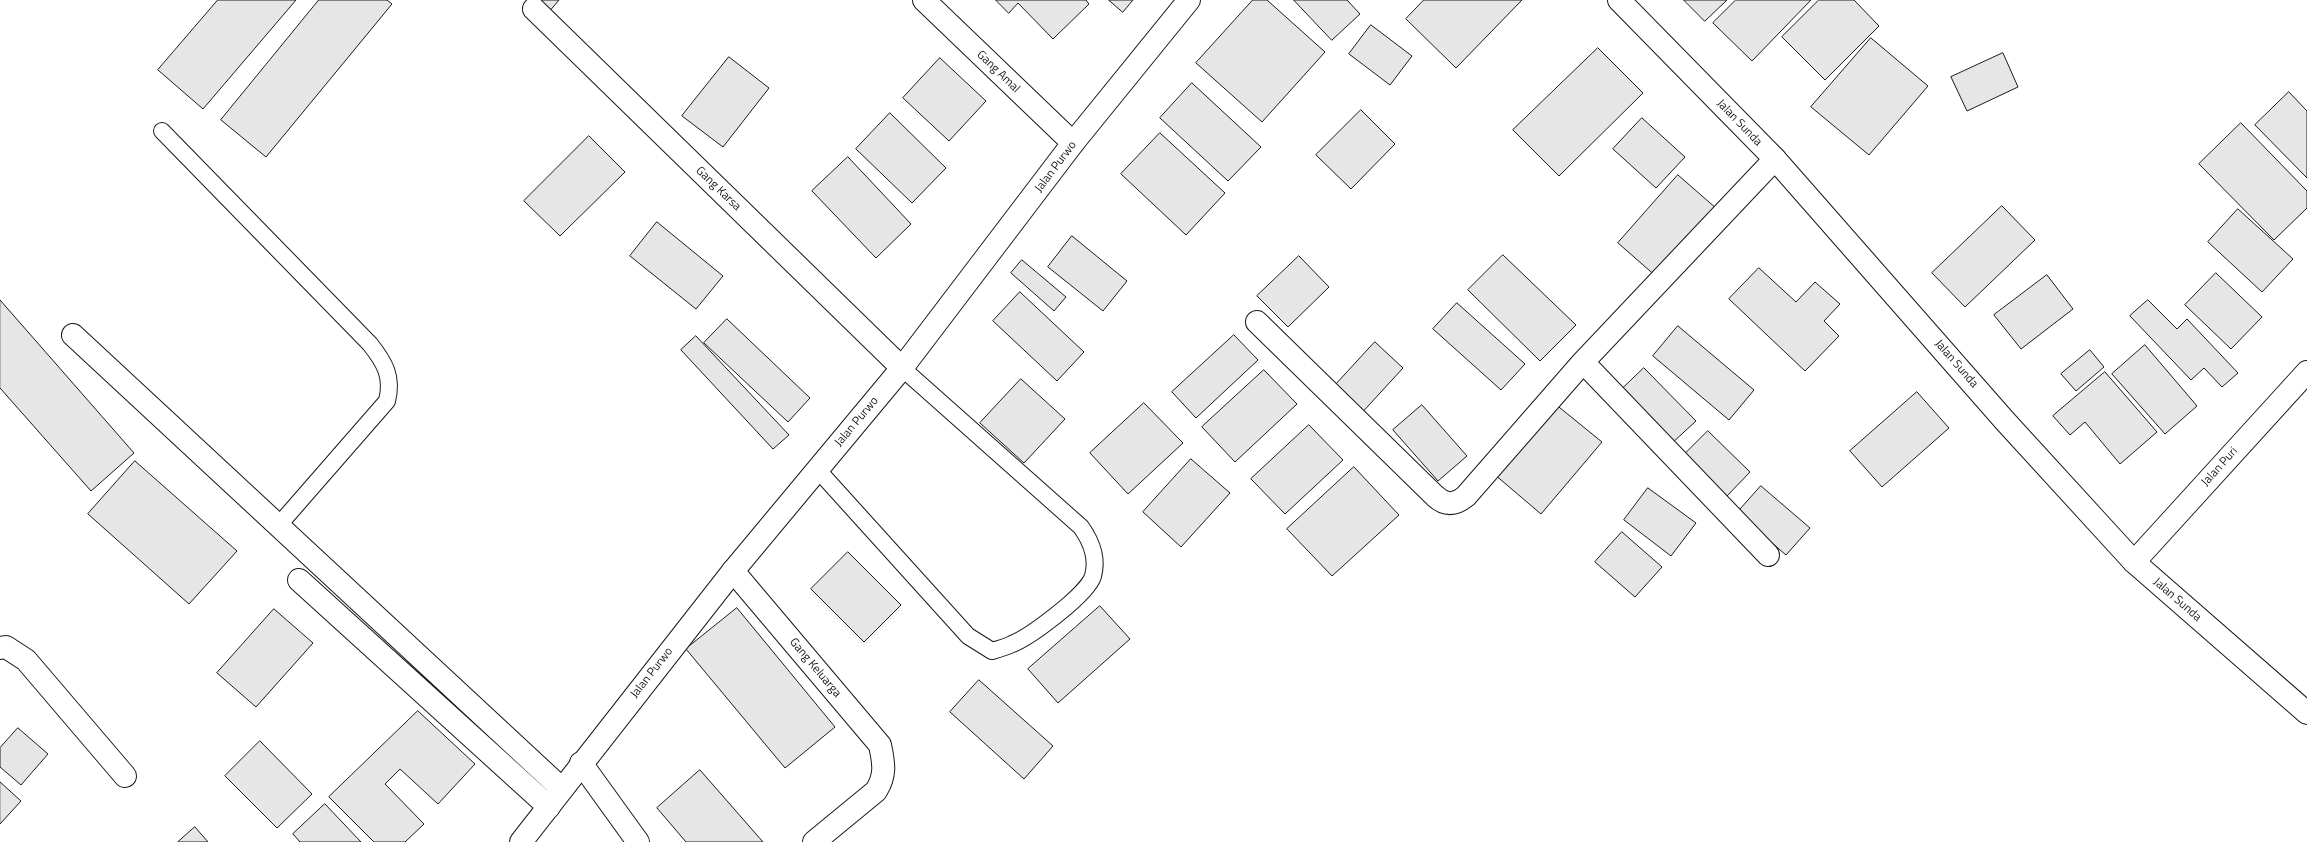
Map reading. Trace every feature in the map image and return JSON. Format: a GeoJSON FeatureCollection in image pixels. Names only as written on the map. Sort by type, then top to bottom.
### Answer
{"type":"FeatureCollection","features":[{"type":"Feature","properties":{"kind":"street","name":"Gang Amal"},"geometry":{"type":"LineString","coordinates":[[924,0],[1073,144]]}},
{"type":"Feature","properties":{"kind":"street","name":"Jalan Purwo"},"geometry":{"type":"LineString","coordinates":[[521,842],[581,763],[733,571],[902,368],[1073,144],[1189,0]]}},
{"type":"Feature","properties":{"kind":"street","name":"Jalan Sunda"},"geometry":{"type":"LineString","coordinates":[[1619,0],[1775,159],[2005,421],[2134,562],[2307,713]]}},
{"type":"Feature","properties":{"kind":"street","name":"Gang Karsa"},"geometry":{"type":"LineString","coordinates":[[534,9],[902,368]]}},
{"type":"Feature","properties":{"kind":"street"},"geometry":{"type":"LineString","coordinates":[[1257,322],[1435,496],[1448,504],[1453,504],[1466,496],[1583,362],[1775,159]]}},
{"type":"Feature","properties":{"kind":"street"},"geometry":{"type":"LineString","coordinates":[[73,335],[562,789]]}},
{"type":"Feature","properties":{"kind":"street"},"geometry":{"type":"LineString","coordinates":[[1583,362],[1768,554]]}},
{"type":"Feature","properties":{"kind":"street","name":"Jalan Puri"},"geometry":{"type":"LineString","coordinates":[[2134,562],[2307,372]]}},
{"type":"Feature","properties":{"kind":"street","name":"Gang Keluarga"},"geometry":{"type":"LineString","coordinates":[[733,571],[880,745],[885,770],[882,782],[876,791],[814,842]]}},
{"type":"Feature","properties":{"kind":"street"},"geometry":{"type":"LineString","coordinates":[[299,580],[549,807]]}},
{"type":"Feature","properties":{"kind":"street"},"geometry":{"type":"LineString","coordinates":[[0,648],[6,647],[26,660],[125,776]]}},
{"type":"Feature","properties":{"kind":"street"},"geometry":{"type":"LineString","coordinates":[[581,763],[638,842]]}},
{"type":"Feature","properties":{"kind":"lane"},"geometry":{"type":"LineString","coordinates":[[162,130],[370,344],[388,372],[390,386],[387,401],[278,526]]}},
{"type":"Feature","properties":{"kind":"lane"},"geometry":{"type":"LineString","coordinates":[[817,469],[968,636],[992,651],[1013,644],[1042,625],[1088,586],[1094,564],[1093,552],[1089,540],[1081,527],[902,368]]}},
{"type":"Feature","properties":{"kind":"building"},"geometry":{"type":"Polygon","coordinates":[[[218,0],[296,0],[203,109],[158,70],[218,0]]]}},
{"type":"Feature","properties":{"kind":"building"},"geometry":{"type":"Polygon","coordinates":[[[319,0],[387,0],[392,4],[266,157],[221,120],[319,0]]]}},
{"type":"Feature","properties":{"kind":"building"},"geometry":{"type":"Polygon","coordinates":[[[533,0],[559,0],[548,13],[533,0]]]}},
{"type":"Feature","properties":{"kind":"building"},"geometry":{"type":"Polygon","coordinates":[[[996,0],[1086,0],[1089,4],[1053,39],[1018,3],[1009,13],[996,0]]]}},
{"type":"Feature","properties":{"kind":"building"},"geometry":{"type":"Polygon","coordinates":[[[1109,0],[1133,0],[1123,12],[1109,0]]]}},
{"type":"Feature","properties":{"kind":"building"},"geometry":{"type":"Polygon","coordinates":[[[1253,0],[1267,0],[1325,52],[1262,122],[1196,63],[1253,0]]]}},
{"type":"Feature","properties":{"kind":"building"},"geometry":{"type":"Polygon","coordinates":[[[1294,0],[1347,0],[1360,14],[1332,40],[1294,0]]]}},
{"type":"Feature","properties":{"kind":"building"},"geometry":{"type":"Polygon","coordinates":[[[1424,0],[1522,0],[1456,68],[1406,19],[1424,0]]]}},
{"type":"Feature","properties":{"kind":"building"},"geometry":{"type":"Polygon","coordinates":[[[1684,0],[1727,0],[1705,21],[1684,0]]]}},
{"type":"Feature","properties":{"kind":"building"},"geometry":{"type":"Polygon","coordinates":[[[1736,0],[1811,0],[1752,61],[1713,23],[1736,0]]]}},
{"type":"Feature","properties":{"kind":"building"},"geometry":{"type":"Polygon","coordinates":[[[1819,0],[1854,0],[1879,26],[1825,80],[1782,37],[1819,0]]]}},
{"type":"Feature","properties":{"kind":"building"},"geometry":{"type":"Polygon","coordinates":[[[1371,25],[1412,56],[1390,85],[1349,54],[1371,25]]]}},
{"type":"Feature","properties":{"kind":"building"},"geometry":{"type":"Polygon","coordinates":[[[1871,38],[1928,86],[1869,155],[1811,107],[1871,38]]]}},
{"type":"Feature","properties":{"kind":"building"},"geometry":{"type":"Polygon","coordinates":[[[1598,48],[1643,93],[1559,176],[1513,130],[1598,48]]]}},
{"type":"Feature","properties":{"kind":"building"},"geometry":{"type":"Polygon","coordinates":[[[2003,53],[2018,87],[1967,111],[1951,77],[2003,53]]]}},
{"type":"Feature","properties":{"kind":"building"},"geometry":{"type":"Polygon","coordinates":[[[729,57],[769,88],[723,147],[682,116],[729,57]]]}},
{"type":"Feature","properties":{"kind":"building"},"geometry":{"type":"Polygon","coordinates":[[[940,58],[986,101],[949,141],[903,98],[940,58]]]}},
{"type":"Feature","properties":{"kind":"building"},"geometry":{"type":"Polygon","coordinates":[[[1192,83],[1261,147],[1228,181],[1160,118],[1192,83]]]}},
{"type":"Feature","properties":{"kind":"building"},"geometry":{"type":"Polygon","coordinates":[[[2289,92],[2307,111],[2307,178],[2255,125],[2289,92]]]}},
{"type":"Feature","properties":{"kind":"building"},"geometry":{"type":"Polygon","coordinates":[[[1361,110],[1395,144],[1351,189],[1316,155],[1361,110]]]}},
{"type":"Feature","properties":{"kind":"building"},"geometry":{"type":"Polygon","coordinates":[[[890,113],[946,168],[912,203],[856,149],[890,113]]]}},
{"type":"Feature","properties":{"kind":"building"},"geometry":{"type":"Polygon","coordinates":[[[1642,118],[1685,157],[1656,188],[1613,149],[1642,118]]]}},
{"type":"Feature","properties":{"kind":"building"},"geometry":{"type":"Polygon","coordinates":[[[2241,123],[2307,191],[2307,208],[2274,240],[2199,164],[2241,123]]]}},
{"type":"Feature","properties":{"kind":"building"},"geometry":{"type":"Polygon","coordinates":[[[1160,133],[1225,193],[1186,235],[1121,174],[1160,133]]]}},
{"type":"Feature","properties":{"kind":"building"},"geometry":{"type":"Polygon","coordinates":[[[589,136],[625,172],[560,236],[524,201],[589,136]]]}},
{"type":"Feature","properties":{"kind":"building"},"geometry":{"type":"Polygon","coordinates":[[[848,157],[911,224],[876,258],[812,191],[848,157]]]}},
{"type":"Feature","properties":{"kind":"building"},"geometry":{"type":"Polygon","coordinates":[[[1678,175],[1717,209],[1658,278],[1618,243],[1678,175]]]}},
{"type":"Feature","properties":{"kind":"building"},"geometry":{"type":"Polygon","coordinates":[[[2002,206],[2035,240],[1965,307],[1932,273],[2002,206]]]}},
{"type":"Feature","properties":{"kind":"building"},"geometry":{"type":"Polygon","coordinates":[[[2238,209],[2293,259],[2262,292],[2208,242],[2238,209]]]}},
{"type":"Feature","properties":{"kind":"building"},"geometry":{"type":"Polygon","coordinates":[[[657,222],[723,276],[696,309],[630,256],[657,222]]]}},
{"type":"Feature","properties":{"kind":"building"},"geometry":{"type":"Polygon","coordinates":[[[1072,236],[1127,281],[1103,311],[1048,267],[1072,236]]]}},
{"type":"Feature","properties":{"kind":"building"},"geometry":{"type":"Polygon","coordinates":[[[1503,255],[1576,325],[1540,361],[1468,290],[1503,255]]]}},
{"type":"Feature","properties":{"kind":"building"},"geometry":{"type":"Polygon","coordinates":[[[1299,256],[1329,287],[1288,327],[1257,296],[1299,256]]]}},
{"type":"Feature","properties":{"kind":"building"},"geometry":{"type":"Polygon","coordinates":[[[1022,260],[1066,297],[1054,311],[1011,273],[1022,260]]]}},
{"type":"Feature","properties":{"kind":"building"},"geometry":{"type":"Polygon","coordinates":[[[1759,268],[1796,302],[1815,282],[1840,304],[1824,321],[1839,336],[1805,371],[1729,299],[1759,268]]]}},
{"type":"Feature","properties":{"kind":"building"},"geometry":{"type":"Polygon","coordinates":[[[2216,273],[2262,317],[2231,349],[2185,305],[2216,273]]]}},
{"type":"Feature","properties":{"kind":"building"},"geometry":{"type":"Polygon","coordinates":[[[2047,275],[2073,309],[2021,349],[1994,315],[2047,275]]]}},
{"type":"Feature","properties":{"kind":"building"},"geometry":{"type":"Polygon","coordinates":[[[1020,292],[1084,352],[1057,381],[993,321],[1020,292]]]}},
{"type":"Feature","properties":{"kind":"building"},"geometry":{"type":"Polygon","coordinates":[[[0,300],[134,453],[91,491],[0,388],[0,300]]]}},
{"type":"Feature","properties":{"kind":"building"},"geometry":{"type":"Polygon","coordinates":[[[2148,300],[2177,329],[2187,319],[2238,373],[2222,387],[2204,368],[2191,380],[2130,316],[2148,300]]]}},
{"type":"Feature","properties":{"kind":"building"},"geometry":{"type":"Polygon","coordinates":[[[1457,303],[1525,364],[1501,390],[1433,329],[1457,303]]]}},
{"type":"Feature","properties":{"kind":"building"},"geometry":{"type":"Polygon","coordinates":[[[727,319],[810,398],[788,422],[704,343],[727,319]]]}},
{"type":"Feature","properties":{"kind":"building"},"geometry":{"type":"Polygon","coordinates":[[[1678,326],[1754,390],[1729,420],[1653,356],[1678,326]]]}},
{"type":"Feature","properties":{"kind":"building"},"geometry":{"type":"Polygon","coordinates":[[[1234,335],[1258,360],[1196,418],[1172,392],[1234,335]]]}},
{"type":"Feature","properties":{"kind":"building"},"geometry":{"type":"Polygon","coordinates":[[[696,336],[789,435],[773,449],[681,350],[696,336]]]}},
{"type":"Feature","properties":{"kind":"building"},"geometry":{"type":"Polygon","coordinates":[[[1375,342],[1403,368],[1358,417],[1330,391],[1375,342]]]}},
{"type":"Feature","properties":{"kind":"building"},"geometry":{"type":"Polygon","coordinates":[[[2145,345],[2197,406],[2165,434],[2112,374],[2145,345]]]}},
{"type":"Feature","properties":{"kind":"building"},"geometry":{"type":"Polygon","coordinates":[[[2090,350],[2104,367],[2076,391],[2061,374],[2090,350]]]}},
{"type":"Feature","properties":{"kind":"building"},"geometry":{"type":"Polygon","coordinates":[[[1644,368],[1696,421],[1671,444],[1620,391],[1644,368]]]}},
{"type":"Feature","properties":{"kind":"building"},"geometry":{"type":"Polygon","coordinates":[[[1264,370],[1297,404],[1235,462],[1202,427],[1264,370]]]}},
{"type":"Feature","properties":{"kind":"building"},"geometry":{"type":"Polygon","coordinates":[[[2105,372],[2157,432],[2120,464],[2085,422],[2070,435],[2053,416],[2105,372]]]}},
{"type":"Feature","properties":{"kind":"building"},"geometry":{"type":"Polygon","coordinates":[[[1021,379],[1065,419],[1024,463],[980,423],[1021,379]]]}},
{"type":"Feature","properties":{"kind":"building"},"geometry":{"type":"Polygon","coordinates":[[[1917,392],[1949,428],[1882,487],[1850,451],[1917,392]]]}},
{"type":"Feature","properties":{"kind":"building"},"geometry":{"type":"Polygon","coordinates":[[[1144,403],[1183,443],[1128,494],[1090,453],[1144,403]]]}},
{"type":"Feature","properties":{"kind":"building"},"geometry":{"type":"Polygon","coordinates":[[[1554,403],[1602,442],[1541,514],[1494,474],[1554,403]]]}},
{"type":"Feature","properties":{"kind":"building"},"geometry":{"type":"Polygon","coordinates":[[[1422,405],[1467,456],[1438,481],[1393,430],[1422,405]]]}},
{"type":"Feature","properties":{"kind":"building"},"geometry":{"type":"Polygon","coordinates":[[[1309,425],[1343,460],[1285,514],[1251,479],[1309,425]]]}},
{"type":"Feature","properties":{"kind":"building"},"geometry":{"type":"Polygon","coordinates":[[[1708,431],[1750,472],[1726,497],[1683,456],[1708,431]]]}},
{"type":"Feature","properties":{"kind":"building"},"geometry":{"type":"Polygon","coordinates":[[[1191,459],[1230,493],[1181,547],[1143,512],[1191,459]]]}},
{"type":"Feature","properties":{"kind":"building"},"geometry":{"type":"Polygon","coordinates":[[[135,461],[237,551],[189,604],[88,514],[135,461]]]}},
{"type":"Feature","properties":{"kind":"building"},"geometry":{"type":"Polygon","coordinates":[[[1354,467],[1399,515],[1332,576],[1287,529],[1354,467]]]}},
{"type":"Feature","properties":{"kind":"building"},"geometry":{"type":"Polygon","coordinates":[[[1761,486],[1810,528],[1786,555],[1737,513],[1761,486]]]}},
{"type":"Feature","properties":{"kind":"building"},"geometry":{"type":"Polygon","coordinates":[[[1648,488],[1696,523],[1671,556],[1624,520],[1648,488]]]}},
{"type":"Feature","properties":{"kind":"building"},"geometry":{"type":"Polygon","coordinates":[[[1622,532],[1662,567],[1635,597],[1595,562],[1622,532]]]}},
{"type":"Feature","properties":{"kind":"building"},"geometry":{"type":"Polygon","coordinates":[[[848,552],[901,605],[864,642],[811,589],[848,552]]]}},
{"type":"Feature","properties":{"kind":"building"},"geometry":{"type":"Polygon","coordinates":[[[1100,606],[1130,639],[1058,703],[1028,669],[1100,606]]]}},
{"type":"Feature","properties":{"kind":"building"},"geometry":{"type":"Polygon","coordinates":[[[737,608],[835,727],[785,768],[686,649],[737,608]]]}},
{"type":"Feature","properties":{"kind":"building"},"geometry":{"type":"Polygon","coordinates":[[[274,609],[313,643],[256,707],[217,673],[274,609]]]}},
{"type":"Feature","properties":{"kind":"building"},"geometry":{"type":"Polygon","coordinates":[[[979,680],[1053,746],[1024,779],[950,712],[979,680]]]}},
{"type":"Feature","properties":{"kind":"building"},"geometry":{"type":"Polygon","coordinates":[[[418,711],[475,764],[438,804],[400,769],[385,784],[424,824],[405,842],[374,842],[329,797],[418,711]]]}},
{"type":"Feature","properties":{"kind":"building"},"geometry":{"type":"Polygon","coordinates":[[[18,728],[48,754],[21,785],[0,767],[0,748],[18,728]]]}},
{"type":"Feature","properties":{"kind":"building"},"geometry":{"type":"Polygon","coordinates":[[[260,741],[312,794],[277,828],[225,776],[260,741]]]}},
{"type":"Feature","properties":{"kind":"building"},"geometry":{"type":"Polygon","coordinates":[[[700,770],[763,842],[686,842],[657,808],[700,770]]]}},
{"type":"Feature","properties":{"kind":"building"},"geometry":{"type":"Polygon","coordinates":[[[0,782],[21,801],[0,824],[0,782]]]}},
{"type":"Feature","properties":{"kind":"building"},"geometry":{"type":"Polygon","coordinates":[[[325,804],[361,842],[300,842],[293,834],[325,804]]]}},
{"type":"Feature","properties":{"kind":"building"},"geometry":{"type":"Polygon","coordinates":[[[195,827],[208,842],[178,842],[195,827]]]}}]}
